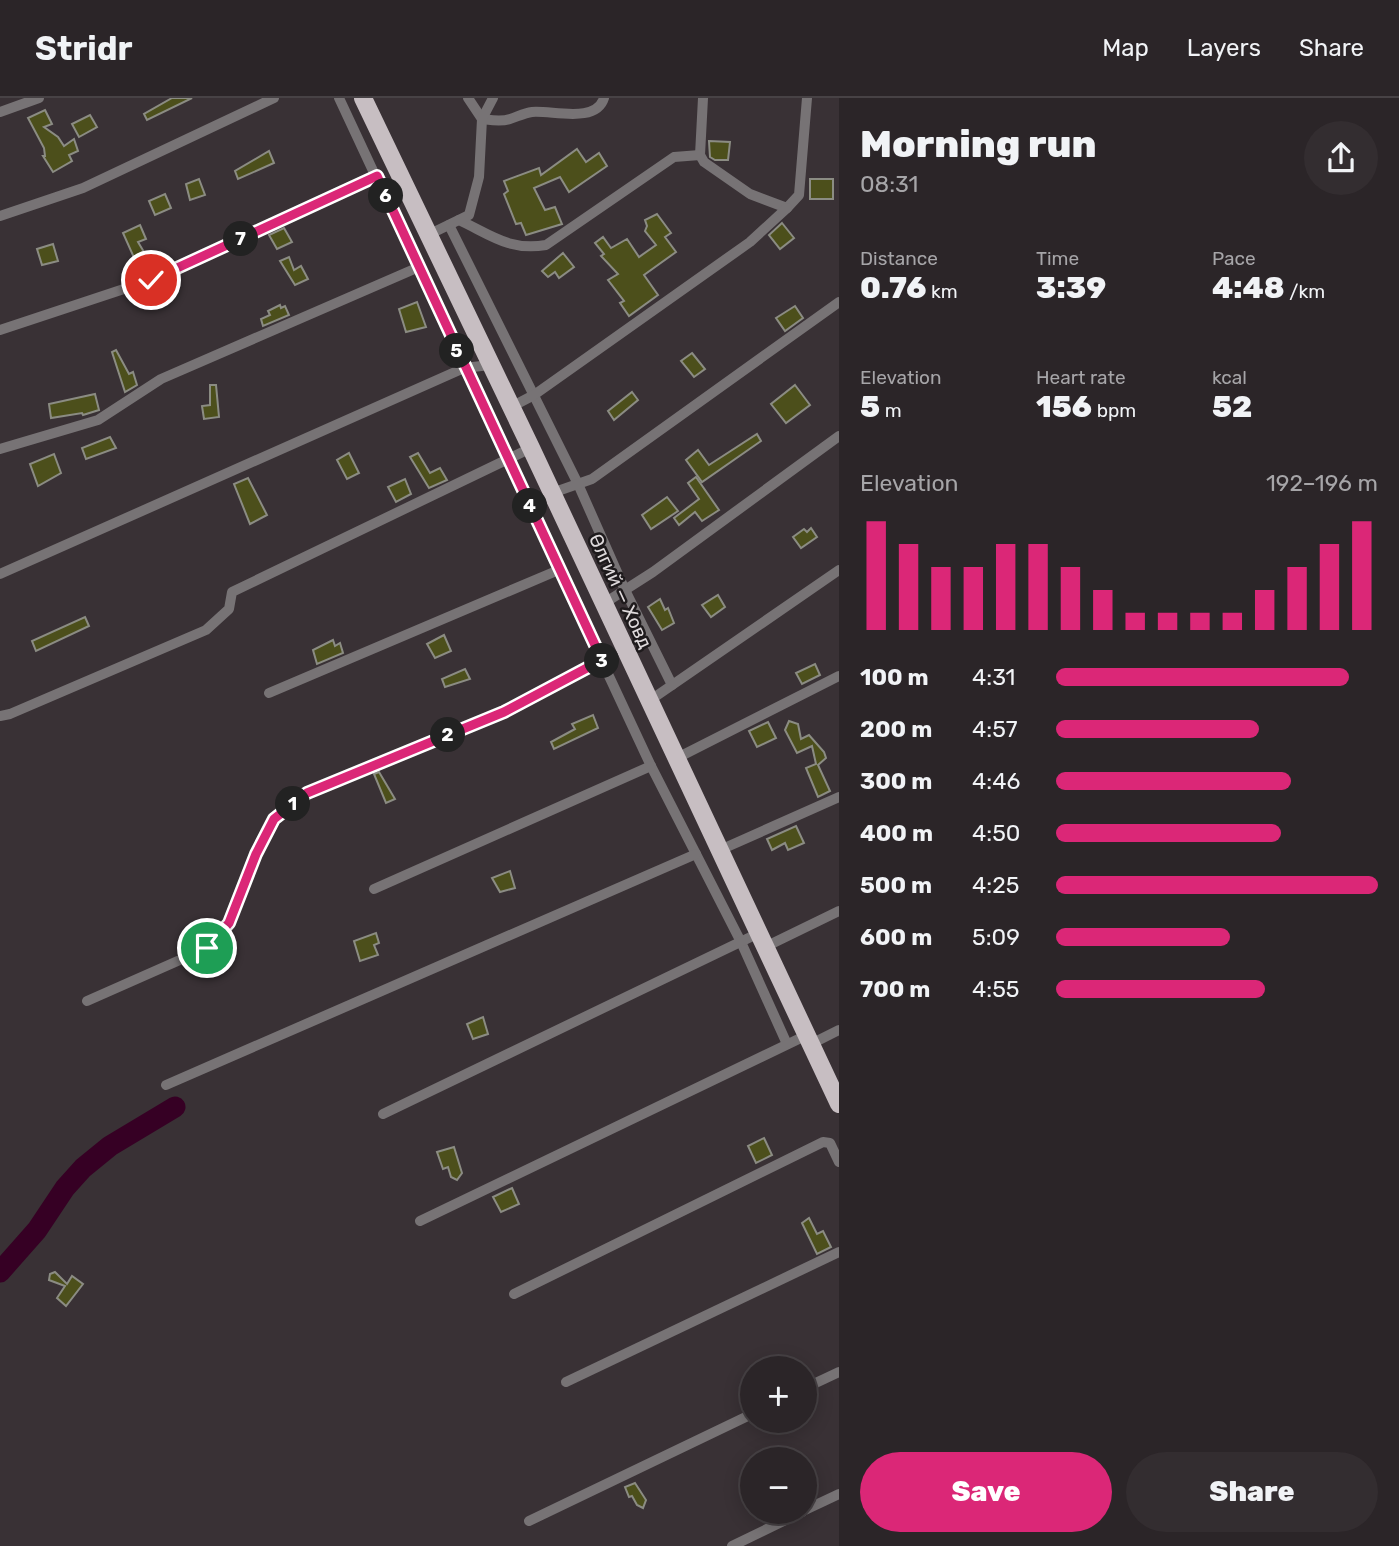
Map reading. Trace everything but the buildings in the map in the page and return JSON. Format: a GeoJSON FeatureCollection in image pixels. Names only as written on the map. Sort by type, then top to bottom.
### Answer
{"type":"FeatureCollection","features":[{"type":"Feature","properties":{"kind":"highway","name":"Өлгий — Ховд"},"geometry":{"type":"LineString","coordinates":[[363,98],[531,448],[839,1104]]}},
{"type":"Feature","properties":{"kind":"street"},"geometry":{"type":"LineString","coordinates":[[0,112],[39,98]]}},
{"type":"Feature","properties":{"kind":"street"},"geometry":{"type":"LineString","coordinates":[[0,216],[83,188],[274,98]]}},
{"type":"Feature","properties":{"kind":"street"},"geometry":{"type":"LineString","coordinates":[[339,98],[651,766],[741,942],[788,1044]]}},
{"type":"Feature","properties":{"kind":"street"},"geometry":{"type":"LineString","coordinates":[[468,98],[482,119]]}},
{"type":"Feature","properties":{"kind":"street"},"geometry":{"type":"LineString","coordinates":[[428,235],[469,215],[479,177],[482,119],[493,98]]}},
{"type":"Feature","properties":{"kind":"street"},"geometry":{"type":"LineString","coordinates":[[482,119],[507,120],[527,113],[548,111],[575,115],[593,110],[603,103],[604,98]]}},
{"type":"Feature","properties":{"kind":"street"},"geometry":{"type":"LineString","coordinates":[[703,98],[700,155],[704,162],[750,194],[787,208]]}},
{"type":"Feature","properties":{"kind":"street"},"geometry":{"type":"LineString","coordinates":[[511,407],[534,395],[750,242],[787,208],[799,195],[807,98]]}},
{"type":"Feature","properties":{"kind":"street"},"geometry":{"type":"LineString","coordinates":[[454,223],[506,244],[528,248],[546,245],[674,157],[700,155]]}},
{"type":"Feature","properties":{"kind":"street"},"geometry":{"type":"LineString","coordinates":[[0,330],[151,280],[377,176]]}},
{"type":"Feature","properties":{"kind":"street"},"geometry":{"type":"LineString","coordinates":[[454,223],[672,685]]}},
{"type":"Feature","properties":{"kind":"street"},"geometry":{"type":"LineString","coordinates":[[0,449],[98,420],[161,379],[419,267]]}},
{"type":"Feature","properties":{"kind":"street"},"geometry":{"type":"LineString","coordinates":[[552,493],[592,479],[839,302]]}},
{"type":"Feature","properties":{"kind":"street"},"geometry":{"type":"LineString","coordinates":[[0,574],[464,368],[490,365]]}},
{"type":"Feature","properties":{"kind":"street"},"geometry":{"type":"LineString","coordinates":[[603,604],[839,436]]}},
{"type":"Feature","properties":{"kind":"street"},"geometry":{"type":"LineString","coordinates":[[0,716],[206,630],[229,609],[232,592],[531,448]]}},
{"type":"Feature","properties":{"kind":"street"},"geometry":{"type":"LineString","coordinates":[[269,693],[561,569]]}},
{"type":"Feature","properties":{"kind":"street"},"geometry":{"type":"LineString","coordinates":[[649,701],[839,570]]}},
{"type":"Feature","properties":{"kind":"street"},"geometry":{"type":"LineString","coordinates":[[87,1001],[207,948],[229,923],[256,854],[274,819],[307,793],[504,712],[602,660]]}},
{"type":"Feature","properties":{"kind":"street"},"geometry":{"type":"LineString","coordinates":[[677,758],[839,677]]}},
{"type":"Feature","properties":{"kind":"street"},"geometry":{"type":"LineString","coordinates":[[374,889],[651,766]]}},
{"type":"Feature","properties":{"kind":"street"},"geometry":{"type":"LineString","coordinates":[[720,850],[839,797]]}},
{"type":"Feature","properties":{"kind":"street"},"geometry":{"type":"LineString","coordinates":[[166,1085],[696,854]]}},
{"type":"Feature","properties":{"kind":"street"},"geometry":{"type":"LineString","coordinates":[[383,1114],[741,942],[762,940],[839,911]]}},
{"type":"Feature","properties":{"kind":"street"},"geometry":{"type":"LineString","coordinates":[[420,1221],[788,1044],[839,1030]]}},
{"type":"Feature","properties":{"kind":"street"},"geometry":{"type":"LineString","coordinates":[[513,1294],[823,1142],[830,1143],[839,1162]]}},
{"type":"Feature","properties":{"kind":"street"},"geometry":{"type":"LineString","coordinates":[[566,1382],[839,1252]]}},
{"type":"Feature","properties":{"kind":"street"},"geometry":{"type":"LineString","coordinates":[[817,1382],[839,1372]]}},
{"type":"Feature","properties":{"kind":"street"},"geometry":{"type":"LineString","coordinates":[[529,1521],[740,1420]]}},
{"type":"Feature","properties":{"kind":"street"},"geometry":{"type":"LineString","coordinates":[[817,1504],[839,1494]]}},
{"type":"Feature","properties":{"kind":"street"},"geometry":{"type":"LineString","coordinates":[[732,1546],[777,1524]]}},
{"type":"Feature","properties":{"kind":"waterway"},"geometry":{"type":"LineString","coordinates":[[0,1272],[37,1230],[65,1188],[83,1168],[110,1146],[175,1107]]}},
{"type":"Feature","properties":{"kind":"route"},"geometry":{"type":"LineString","coordinates":[[151,280],[377,176],[602,660],[504,712],[307,793],[274,819],[256,854],[229,923],[207,948]]}}]}
